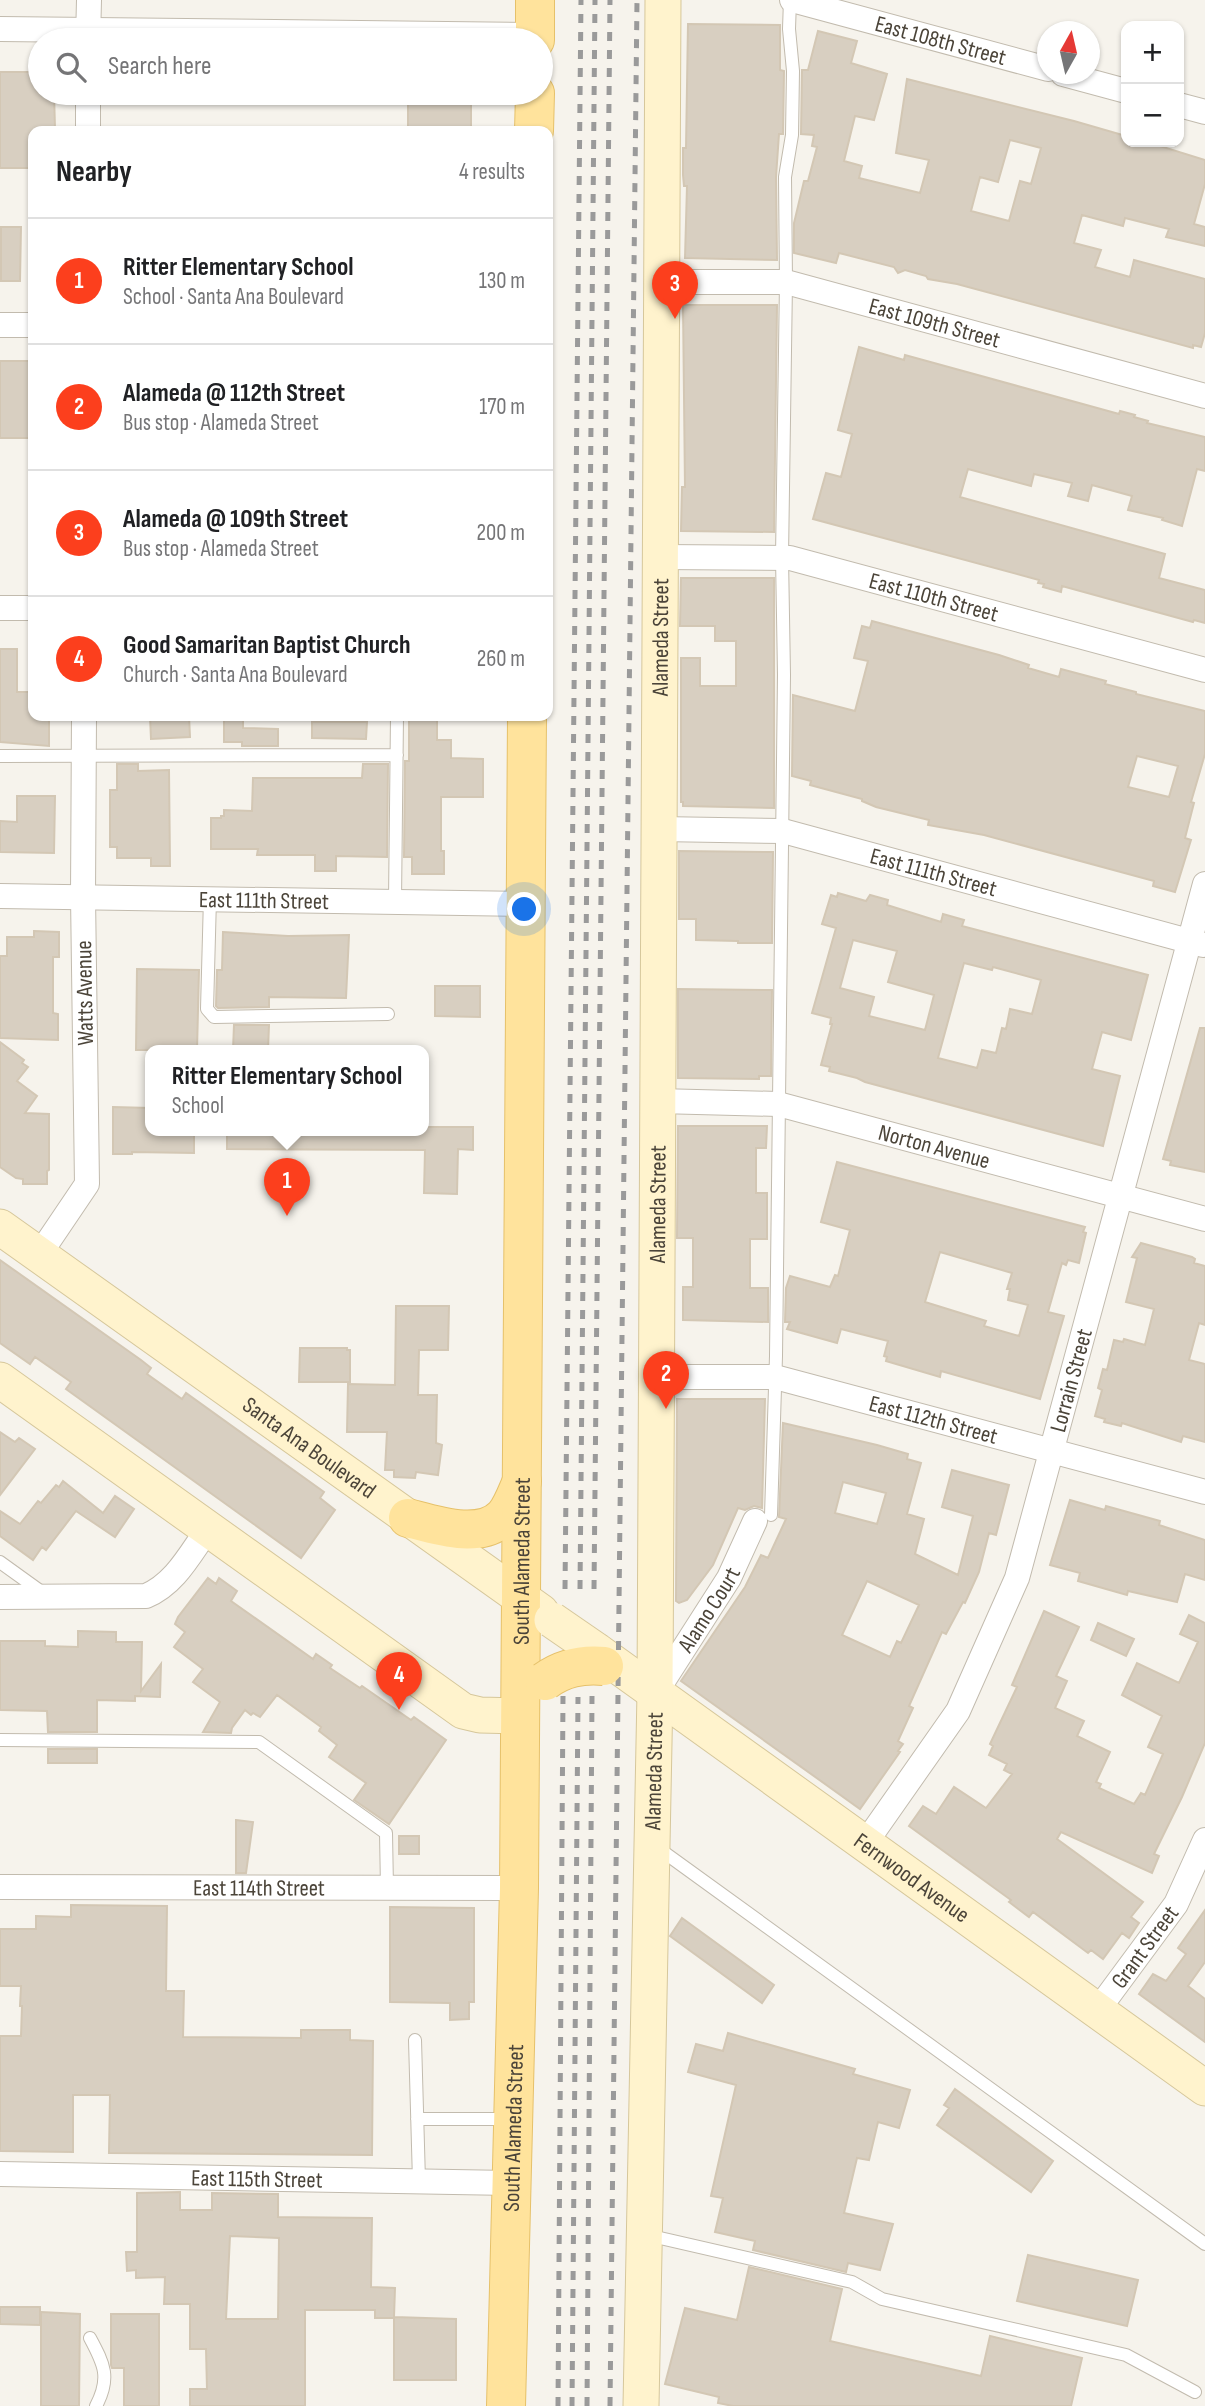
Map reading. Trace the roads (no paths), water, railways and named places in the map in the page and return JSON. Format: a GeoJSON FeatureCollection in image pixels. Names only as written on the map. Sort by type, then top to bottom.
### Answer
{"type":"FeatureCollection","features":[{"type":"Feature","properties":{"kind":"main road"},"geometry":{"type":"LineString","coordinates":[[534,126],[535,105]]}},
{"type":"Feature","properties":{"kind":"main road","name":"South Alameda Street"},"geometry":{"type":"LineString","coordinates":[[506,2406],[519,1888],[527,721]]}},
{"type":"Feature","properties":{"kind":"main road"},"geometry":{"type":"LineString","coordinates":[[408,1518],[445,1528],[471,1529],[492,1525],[504,1515],[522,1481]]}},
{"type":"Feature","properties":{"kind":"main road"},"geometry":{"type":"LineString","coordinates":[[520,1716],[545,1681],[571,1668],[607,1661]]}},
{"type":"Feature","properties":{"kind":"street"},"geometry":{"type":"LineString","coordinates":[[88,28],[89,0]]}},
{"type":"Feature","properties":{"kind":"street","name":"Alameda Street"},"geometry":{"type":"LineString","coordinates":[[641,2406],[654,1845],[663,0]]}},
{"type":"Feature","properties":{"kind":"street","name":"East 108th Street"},"geometry":{"type":"LineString","coordinates":[[791,0],[1037,66]]}},
{"type":"Feature","properties":{"kind":"street"},"geometry":{"type":"LineString","coordinates":[[413,28],[535,25]]}},
{"type":"Feature","properties":{"kind":"street"},"geometry":{"type":"LineString","coordinates":[[0,29],[28,31]]}},
{"type":"Feature","properties":{"kind":"street"},"geometry":{"type":"LineString","coordinates":[[1100,84],[1121,90]]}},
{"type":"Feature","properties":{"kind":"street"},"geometry":{"type":"LineString","coordinates":[[88,105],[88,126]]}},
{"type":"Feature","properties":{"kind":"street"},"geometry":{"type":"LineString","coordinates":[[1184,106],[1205,112]]}},
{"type":"Feature","properties":{"kind":"street","name":"East 109th Street"},"geometry":{"type":"LineString","coordinates":[[662,282],[786,282],[1205,396]]}},
{"type":"Feature","properties":{"kind":"street"},"geometry":{"type":"LineString","coordinates":[[0,324],[28,325]]}},
{"type":"Feature","properties":{"kind":"street","name":"East 110th Street"},"geometry":{"type":"LineString","coordinates":[[660,557],[782,557],[1205,670]]}},
{"type":"Feature","properties":{"kind":"street"},"geometry":{"type":"LineString","coordinates":[[0,608],[28,608]]}},
{"type":"Feature","properties":{"kind":"street","name":"Watts Avenue"},"geometry":{"type":"LineString","coordinates":[[38,1255],[87,1184],[83,897],[84,721]]}},
{"type":"Feature","properties":{"kind":"street","name":"East 111th Street"},"geometry":{"type":"LineString","coordinates":[[659,829],[783,831],[1197,944]]}},
{"type":"Feature","properties":{"kind":"street","name":"Lorrain Street"},"geometry":{"type":"LineString","coordinates":[[864,1845],[958,1711],[1017,1578],[1121,1196],[1197,944],[1205,884]]}},
{"type":"Feature","properties":{"kind":"street","name":"East 111th Street"},"geometry":{"type":"LineString","coordinates":[[0,896],[527,904]]}},
{"type":"Feature","properties":{"kind":"street","name":"Norton Avenue"},"geometry":{"type":"LineString","coordinates":[[658,1101],[778,1104],[1205,1219]]}},
{"type":"Feature","properties":{"kind":"street","name":"Santa Ana Boulevard"},"geometry":{"type":"LineString","coordinates":[[0,1227],[607,1661]]}},
{"type":"Feature","properties":{"kind":"street","name":"East 112th Street"},"geometry":{"type":"LineString","coordinates":[[657,1377],[775,1377],[1205,1492]]}},
{"type":"Feature","properties":{"kind":"street"},"geometry":{"type":"LineString","coordinates":[[0,1380],[463,1711],[480,1715],[520,1716]]}},
{"type":"Feature","properties":{"kind":"street","name":"Alamo Court"},"geometry":{"type":"LineString","coordinates":[[655,1692],[729,1578],[763,1518]]}},
{"type":"Feature","properties":{"kind":"street"},"geometry":{"type":"LineString","coordinates":[[0,1597],[146,1596],[169,1583],[208,1529]]}},
{"type":"Feature","properties":{"kind":"street","name":"Fernwood Avenue"},"geometry":{"type":"LineString","coordinates":[[607,1661],[655,1692],[1205,2088]]}},
{"type":"Feature","properties":{"kind":"street","name":"Grant Street"},"geometry":{"type":"LineString","coordinates":[[1097,2011],[1176,1904],[1205,1840]]}},
{"type":"Feature","properties":{"kind":"street","name":"East 114th Street"},"geometry":{"type":"LineString","coordinates":[[0,1887],[519,1888]]}},
{"type":"Feature","properties":{"kind":"street","name":"East 115th Street"},"geometry":{"type":"LineString","coordinates":[[0,2174],[513,2183]]}},
{"type":"Feature","properties":{"kind":"lane"},"geometry":{"type":"LineString","coordinates":[[763,1518],[775,1377],[783,831],[785,177],[792,135],[793,71],[789,29],[791,0]]}},
{"type":"Feature","properties":{"kind":"lane"},"geometry":{"type":"LineString","coordinates":[[395,902],[397,721]]}},
{"type":"Feature","properties":{"kind":"lane"},"geometry":{"type":"LineString","coordinates":[[0,756],[397,755]]}},
{"type":"Feature","properties":{"kind":"lane"},"geometry":{"type":"LineString","coordinates":[[210,898],[207,1009],[210,1014],[215,1017],[388,1014]]}},
{"type":"Feature","properties":{"kind":"lane"},"geometry":{"type":"LineString","coordinates":[[0,1562],[49,1597]]}},
{"type":"Feature","properties":{"kind":"lane"},"geometry":{"type":"LineString","coordinates":[[0,1740],[259,1742],[386,1833],[387,1888]]}},
{"type":"Feature","properties":{"kind":"lane"},"geometry":{"type":"LineString","coordinates":[[654,1845],[1205,2244]]}},
{"type":"Feature","properties":{"kind":"lane"},"geometry":{"type":"LineString","coordinates":[[415,2039],[419,2181]]}},
{"type":"Feature","properties":{"kind":"lane"},"geometry":{"type":"LineString","coordinates":[[417,2119],[514,2119]]}},
{"type":"Feature","properties":{"kind":"lane"},"geometry":{"type":"LineString","coordinates":[[643,2234],[852,2281],[881,2299],[1126,2355],[1195,2392]]}},
{"type":"Feature","properties":{"kind":"lane"},"geometry":{"type":"LineString","coordinates":[[90,2338],[103,2363],[105,2389],[96,2406]]}},
{"type":"Feature","properties":{"kind":"railway"},"geometry":{"type":"LineString","coordinates":[[565,1589],[581,0]]}},
{"type":"Feature","properties":{"kind":"railway"},"geometry":{"type":"LineString","coordinates":[[580,1589],[595,0]]}},
{"type":"Feature","properties":{"kind":"railway"},"geometry":{"type":"LineString","coordinates":[[594,1589],[610,0]]}},
{"type":"Feature","properties":{"kind":"railway"},"geometry":{"type":"LineString","coordinates":[[610,2406],[637,0]]}},
{"type":"Feature","properties":{"kind":"railway"},"geometry":{"type":"LineString","coordinates":[[558,2406],[563,1696]]}},
{"type":"Feature","properties":{"kind":"railway"},"geometry":{"type":"LineString","coordinates":[[587,2406],[592,1696]]}},
{"type":"Feature","properties":{"kind":"railway"},"geometry":{"type":"LineString","coordinates":[[572,2406],[578,1697]]}},
{"type":"Feature","properties":{"kind":"place","name":"Alameda @ 109th Street"},"geometry":{"type":"Point","coordinates":[675,319]}},
{"type":"Feature","properties":{"kind":"place","name":"Ritter Elementary School"},"geometry":{"type":"Point","coordinates":[287,1216]}},
{"type":"Feature","properties":{"kind":"place","name":"Alameda @ 112th Street"},"geometry":{"type":"Point","coordinates":[666,1409]}},
{"type":"Feature","properties":{"kind":"place","name":"Good Samaritan Baptist Church"},"geometry":{"type":"Point","coordinates":[399,1710]}}]}
